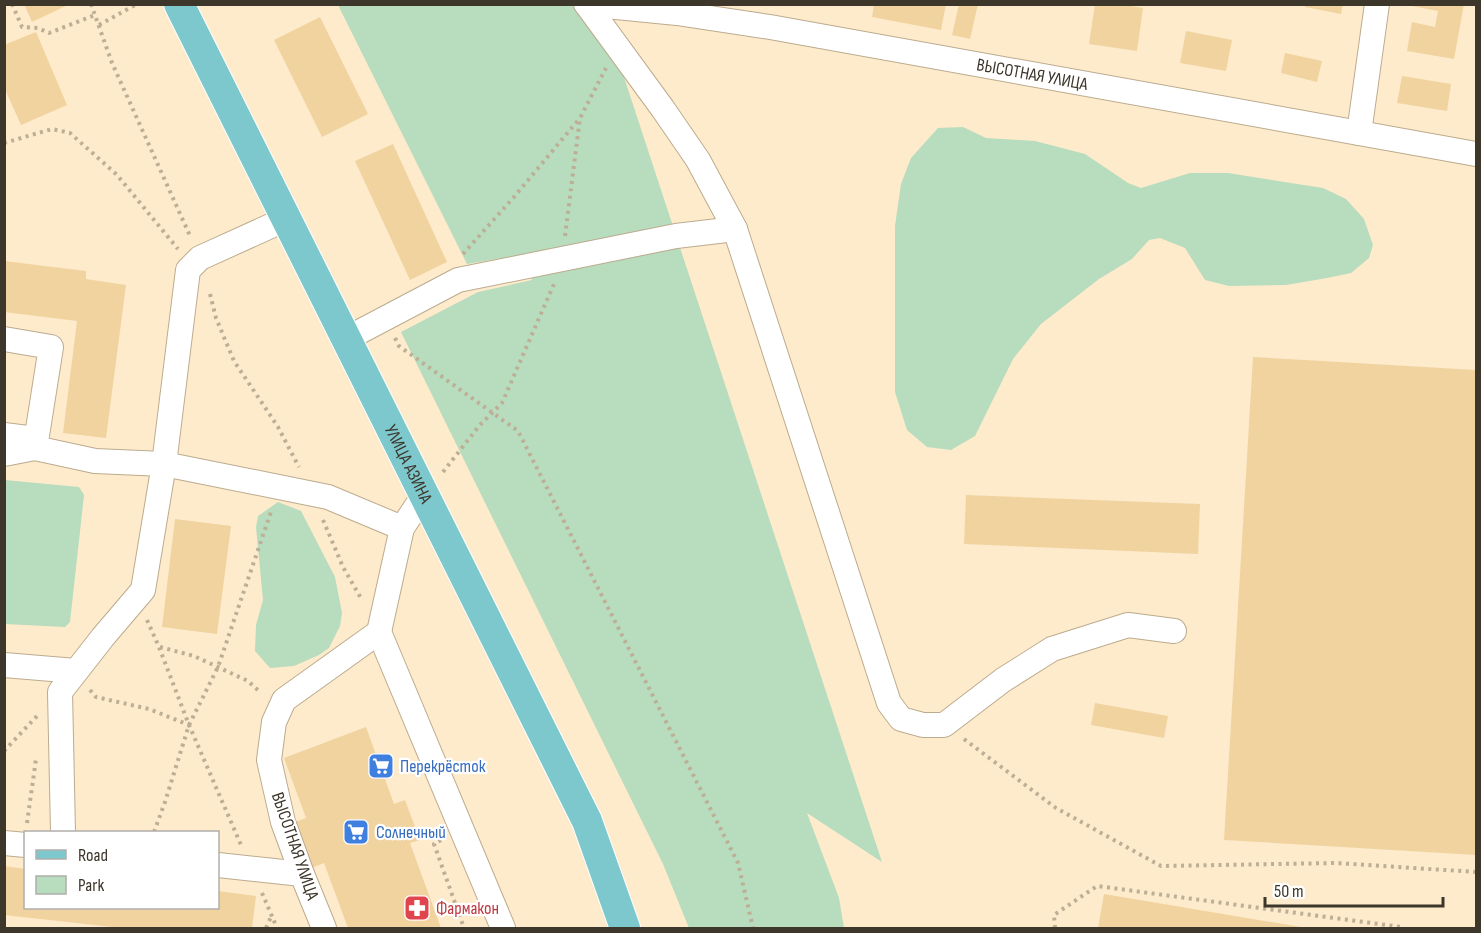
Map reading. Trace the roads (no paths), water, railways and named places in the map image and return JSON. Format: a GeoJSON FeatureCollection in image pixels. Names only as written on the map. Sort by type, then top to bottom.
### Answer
{"type":"FeatureCollection","features":[{"type":"Feature","properties":{"kind":"main road","name":"УЛИЦА АЗИНА"},"geometry":{"type":"LineString","coordinates":[[179,4],[587,821],[626,928]]}},
{"type":"Feature","properties":{"kind":"street"},"geometry":{"type":"LineString","coordinates":[[586,4],[698,160],[735,229],[889,703],[901,719],[923,725],[944,724],[1003,680],[1052,649],[1128,626],[1174,632]]}},
{"type":"Feature","properties":{"kind":"street","name":"ВЫСОТНАЯ УЛИЦА"},"geometry":{"type":"LineString","coordinates":[[586,4],[677,13],[770,27],[1476,154]]}},
{"type":"Feature","properties":{"kind":"street"},"geometry":{"type":"LineString","coordinates":[[1359,133],[1377,4]]}},
{"type":"Feature","properties":{"kind":"street"},"geometry":{"type":"LineString","coordinates":[[63,831],[60,692],[143,591],[164,464],[188,270],[196,262],[286,219]]}},
{"type":"Feature","properties":{"kind":"street"},"geometry":{"type":"LineString","coordinates":[[346,339],[458,280],[676,236],[735,229]]}},
{"type":"Feature","properties":{"kind":"street"},"geometry":{"type":"LineString","coordinates":[[4,339],[51,347],[36,443]]}},
{"type":"Feature","properties":{"kind":"street"},"geometry":{"type":"LineString","coordinates":[[4,435],[94,461],[164,464],[328,497],[402,528]]}},
{"type":"Feature","properties":{"kind":"street"},"geometry":{"type":"LineString","coordinates":[[4,454],[36,443]]}},
{"type":"Feature","properties":{"kind":"street"},"geometry":{"type":"LineString","coordinates":[[424,495],[402,528],[379,632],[503,928]]}},
{"type":"Feature","properties":{"kind":"street","name":"ВЫСОТНАЯ УЛИЦА"},"geometry":{"type":"LineString","coordinates":[[324,928],[283,822],[269,760],[274,722],[284,700],[379,632]]}},
{"type":"Feature","properties":{"kind":"street"},"geometry":{"type":"LineString","coordinates":[[4,665],[76,671]]}},
{"type":"Feature","properties":{"kind":"street"},"geometry":{"type":"LineString","coordinates":[[4,843],[24,845]]}},
{"type":"Feature","properties":{"kind":"street"},"geometry":{"type":"LineString","coordinates":[[219,865],[302,874]]}},
{"type":"Feature","properties":{"kind":"place","name":"Перекрёсток"},"geometry":{"type":"Point","coordinates":[381,766]}},
{"type":"Feature","properties":{"kind":"place","name":"Солнечный"},"geometry":{"type":"Point","coordinates":[356,832]}},
{"type":"Feature","properties":{"kind":"place","name":"Фармакон"},"geometry":{"type":"Point","coordinates":[417,908]}}]}
